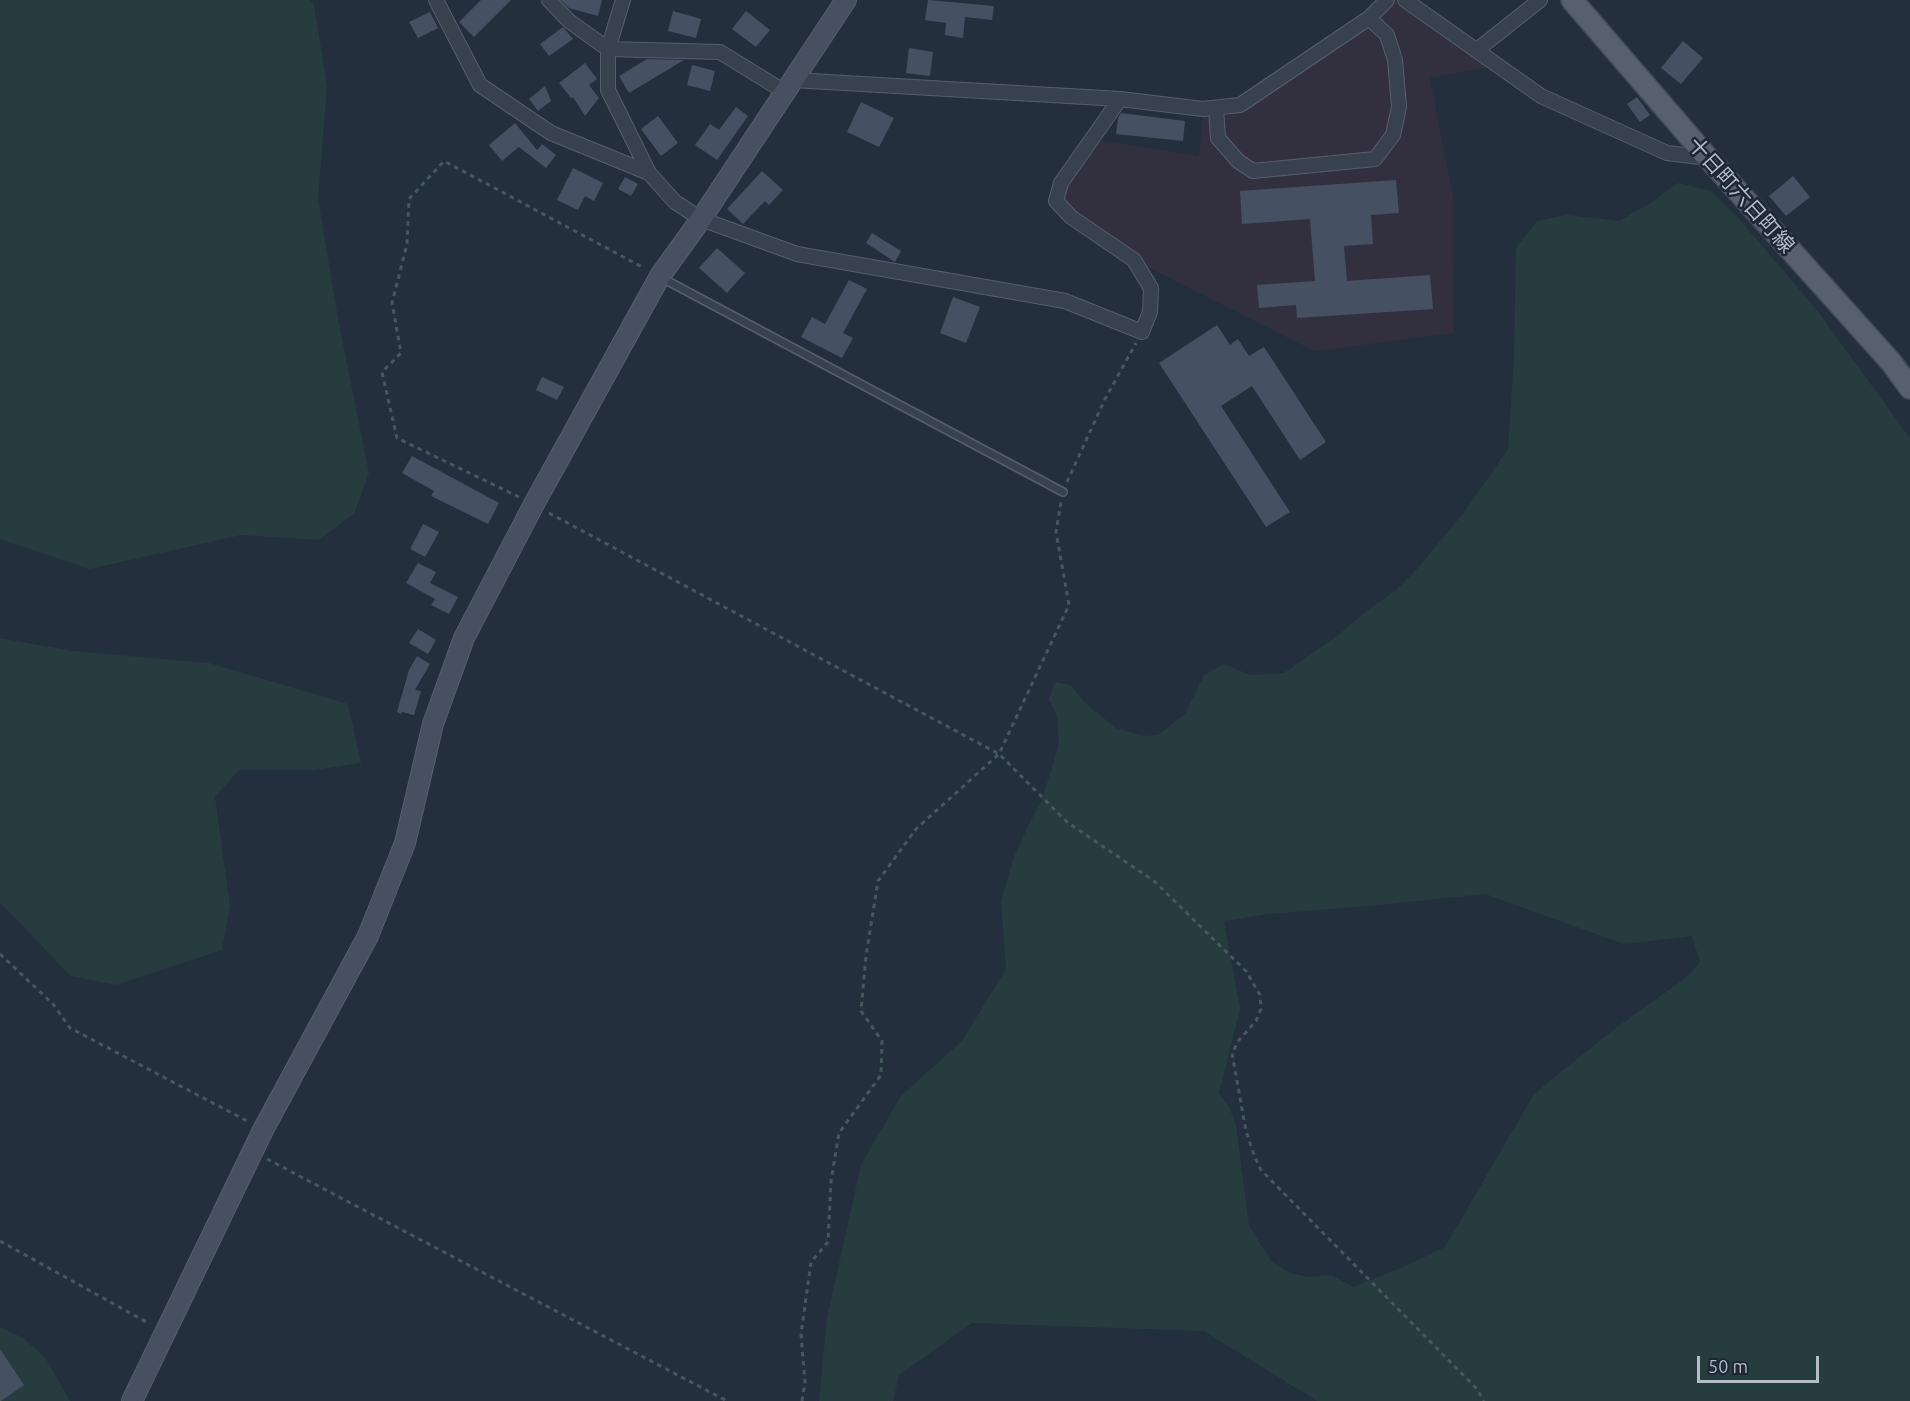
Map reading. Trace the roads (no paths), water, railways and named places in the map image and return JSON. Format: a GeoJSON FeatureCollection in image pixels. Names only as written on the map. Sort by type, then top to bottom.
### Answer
{"type":"FeatureCollection","features":[{"type":"Feature","properties":{"kind":"main road","name":"十日町六日町線"},"geometry":{"type":"LineString","coordinates":[[1572,0],[1707,159],[1891,362],[1910,388]]}},
{"type":"Feature","properties":{"kind":"street"},"geometry":{"type":"LineString","coordinates":[[436,0],[480,85],[551,133],[649,173]]}},
{"type":"Feature","properties":{"kind":"street"},"geometry":{"type":"LineString","coordinates":[[549,0],[569,21],[608,49],[720,52],[789,86],[1120,99],[1203,109],[1240,105],[1369,18],[1387,0]]}},
{"type":"Feature","properties":{"kind":"street"},"geometry":{"type":"LineString","coordinates":[[623,0],[608,49],[608,90],[649,173],[675,202],[701,219],[797,254],[1065,301],[1142,332],[1150,312],[1151,288],[1134,260],[1071,217],[1056,201],[1061,183],[1120,99]]}},
{"type":"Feature","properties":{"kind":"street"},"geometry":{"type":"LineString","coordinates":[[132,1401],[263,1130],[368,936],[405,843],[433,724],[464,638],[534,504],[660,276],[701,219],[846,0]]}},
{"type":"Feature","properties":{"kind":"street"},"geometry":{"type":"LineString","coordinates":[[1405,0],[1541,96],[1667,153],[1707,159]]}},
{"type":"Feature","properties":{"kind":"street"},"geometry":{"type":"LineString","coordinates":[[1477,50],[1540,0]]}},
{"type":"Feature","properties":{"kind":"street"},"geometry":{"type":"LineString","coordinates":[[1216,108],[1218,138],[1238,161],[1253,171],[1375,159],[1393,135],[1399,107],[1395,60],[1387,35],[1369,18]]}},
{"type":"Feature","properties":{"kind":"lane"},"geometry":{"type":"LineString","coordinates":[[660,276],[1063,492]]}}]}
